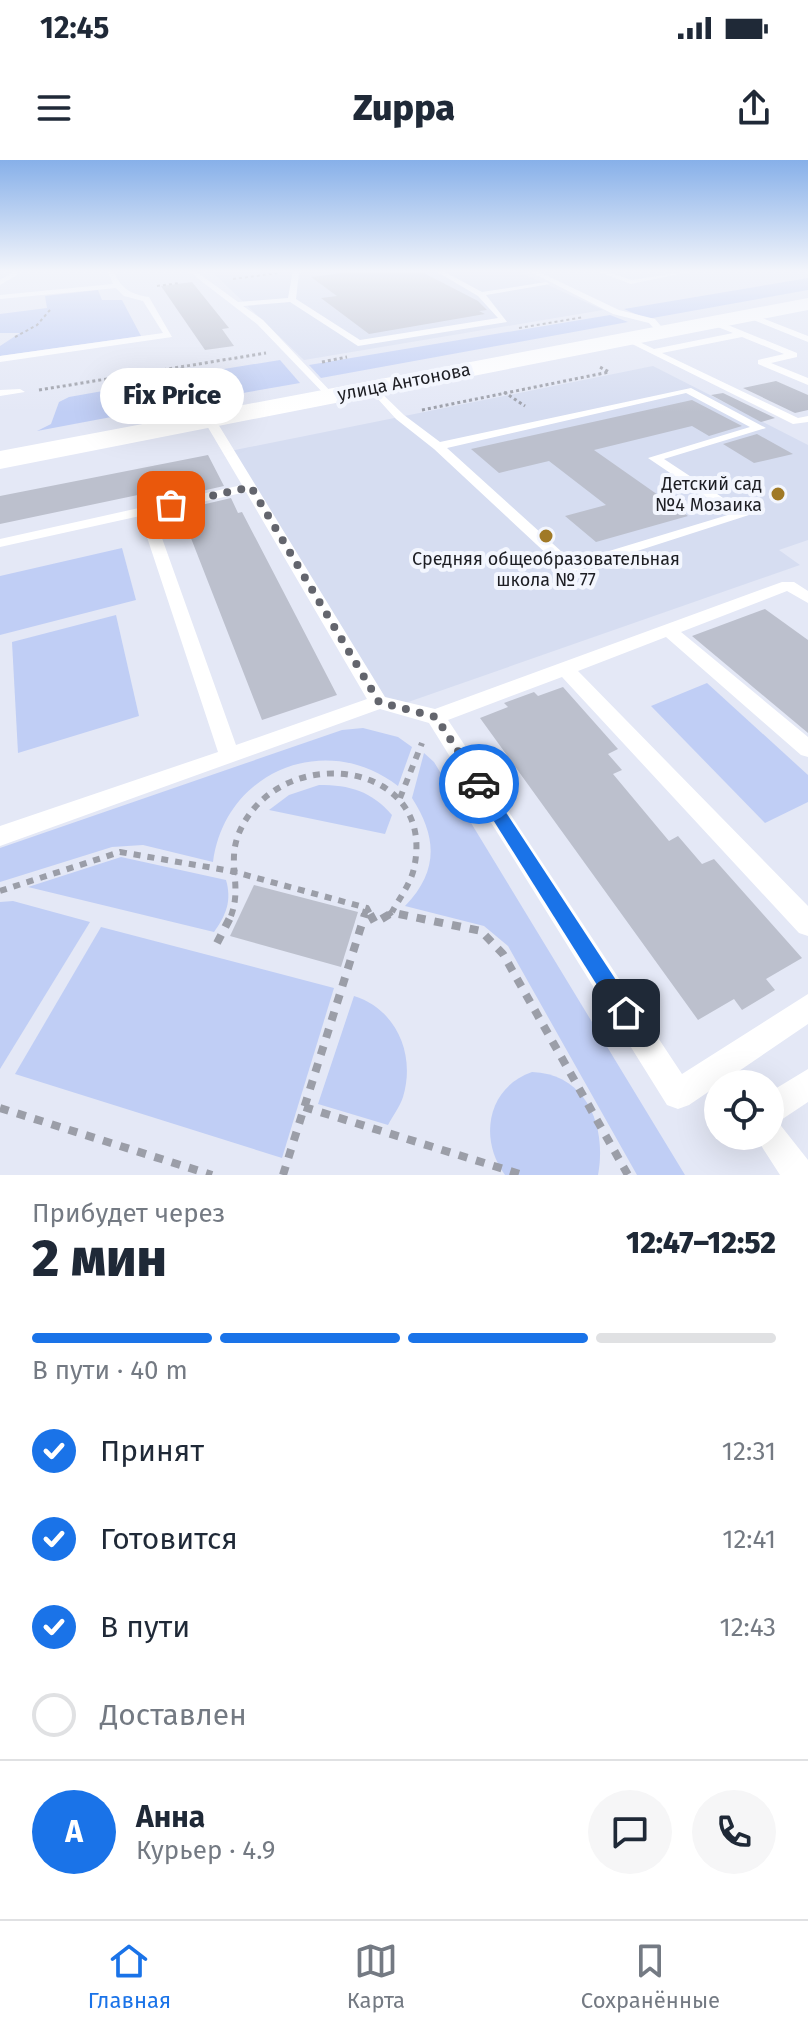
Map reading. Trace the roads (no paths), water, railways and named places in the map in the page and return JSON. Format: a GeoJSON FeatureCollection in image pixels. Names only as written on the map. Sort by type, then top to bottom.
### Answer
{"type":"FeatureCollection","features":[{"type":"Feature","properties":{"kind":"main road","name":"улица Антонова"},"geometry":{"type":"LineString","coordinates":[[0,460],[205,411],[329,396],[626,339],[657,342],[713,322],[746,325],[769,317]]}},
{"type":"Feature","properties":{"kind":"lane"},"geometry":{"type":"LineString","coordinates":[[0,359],[169,335],[158,317]]}},
{"type":"Feature","properties":{"kind":"lane"},"geometry":{"type":"LineString","coordinates":[[252,317],[329,396]]}},
{"type":"Feature","properties":{"kind":"lane"},"geometry":{"type":"LineString","coordinates":[[319,317],[358,343],[504,320],[502,317]]}},
{"type":"Feature","properties":{"kind":"lane"},"geometry":{"type":"LineString","coordinates":[[637,317],[652,321],[657,342],[797,422],[808,419]]}},
{"type":"Feature","properties":{"kind":"lane"},"geometry":{"type":"LineString","coordinates":[[657,342],[746,325],[808,339]]}},
{"type":"Feature","properties":{"kind":"lane"},"geometry":{"type":"LineString","coordinates":[[746,325],[794,355],[761,362],[808,382]]}},
{"type":"Feature","properties":{"kind":"lane"},"geometry":{"type":"LineString","coordinates":[[373,388],[398,415],[438,446],[570,568],[742,515],[654,458],[760,428],[687,390],[438,446]]}},
{"type":"Feature","properties":{"kind":"lane"},"geometry":{"type":"LineString","coordinates":[[0,393],[20,392]]}},
{"type":"Feature","properties":{"kind":"lane"},"geometry":{"type":"LineString","coordinates":[[205,411],[379,702]]}},
{"type":"Feature","properties":{"kind":"lane"},"geometry":{"type":"LineString","coordinates":[[0,543],[251,487]]}},
{"type":"Feature","properties":{"kind":"lane"},"geometry":{"type":"LineString","coordinates":[[145,511],[230,756]]}},
{"type":"Feature","properties":{"kind":"lane"},"geometry":{"type":"LineString","coordinates":[[0,836],[379,702],[436,717],[788,585],[808,598]]}},
{"type":"Feature","properties":{"kind":"lane"},"geometry":{"type":"LineString","coordinates":[[668,630],[808,749]]}},
{"type":"Feature","properties":{"kind":"lane"},"geometry":{"type":"LineString","coordinates":[[565,669],[808,924]]}},
{"type":"Feature","properties":{"kind":"lane"},"geometry":{"type":"LineString","coordinates":[[436,717],[678,1094],[808,1008]]}},
{"type":"Feature","properties":{"kind":"lane"},"geometry":{"type":"LineString","coordinates":[[784,1100],[808,1084]]}},
{"type":"Feature","properties":{"kind":"lane"},"geometry":{"type":"LineString","coordinates":[[781,1150],[799,1175]]}},
{"type":"Feature","properties":{"kind":"place","name":"Детский сад №4 Мозаика"},"geometry":{"type":"Point","coordinates":[778,494]}},
{"type":"Feature","properties":{"kind":"place","name":"Fix Price"},"geometry":{"type":"Point","coordinates":[171,505]}},
{"type":"Feature","properties":{"kind":"place","name":"Средняя общеобразовательная школа № 77"},"geometry":{"type":"Point","coordinates":[546,536]}}]}
